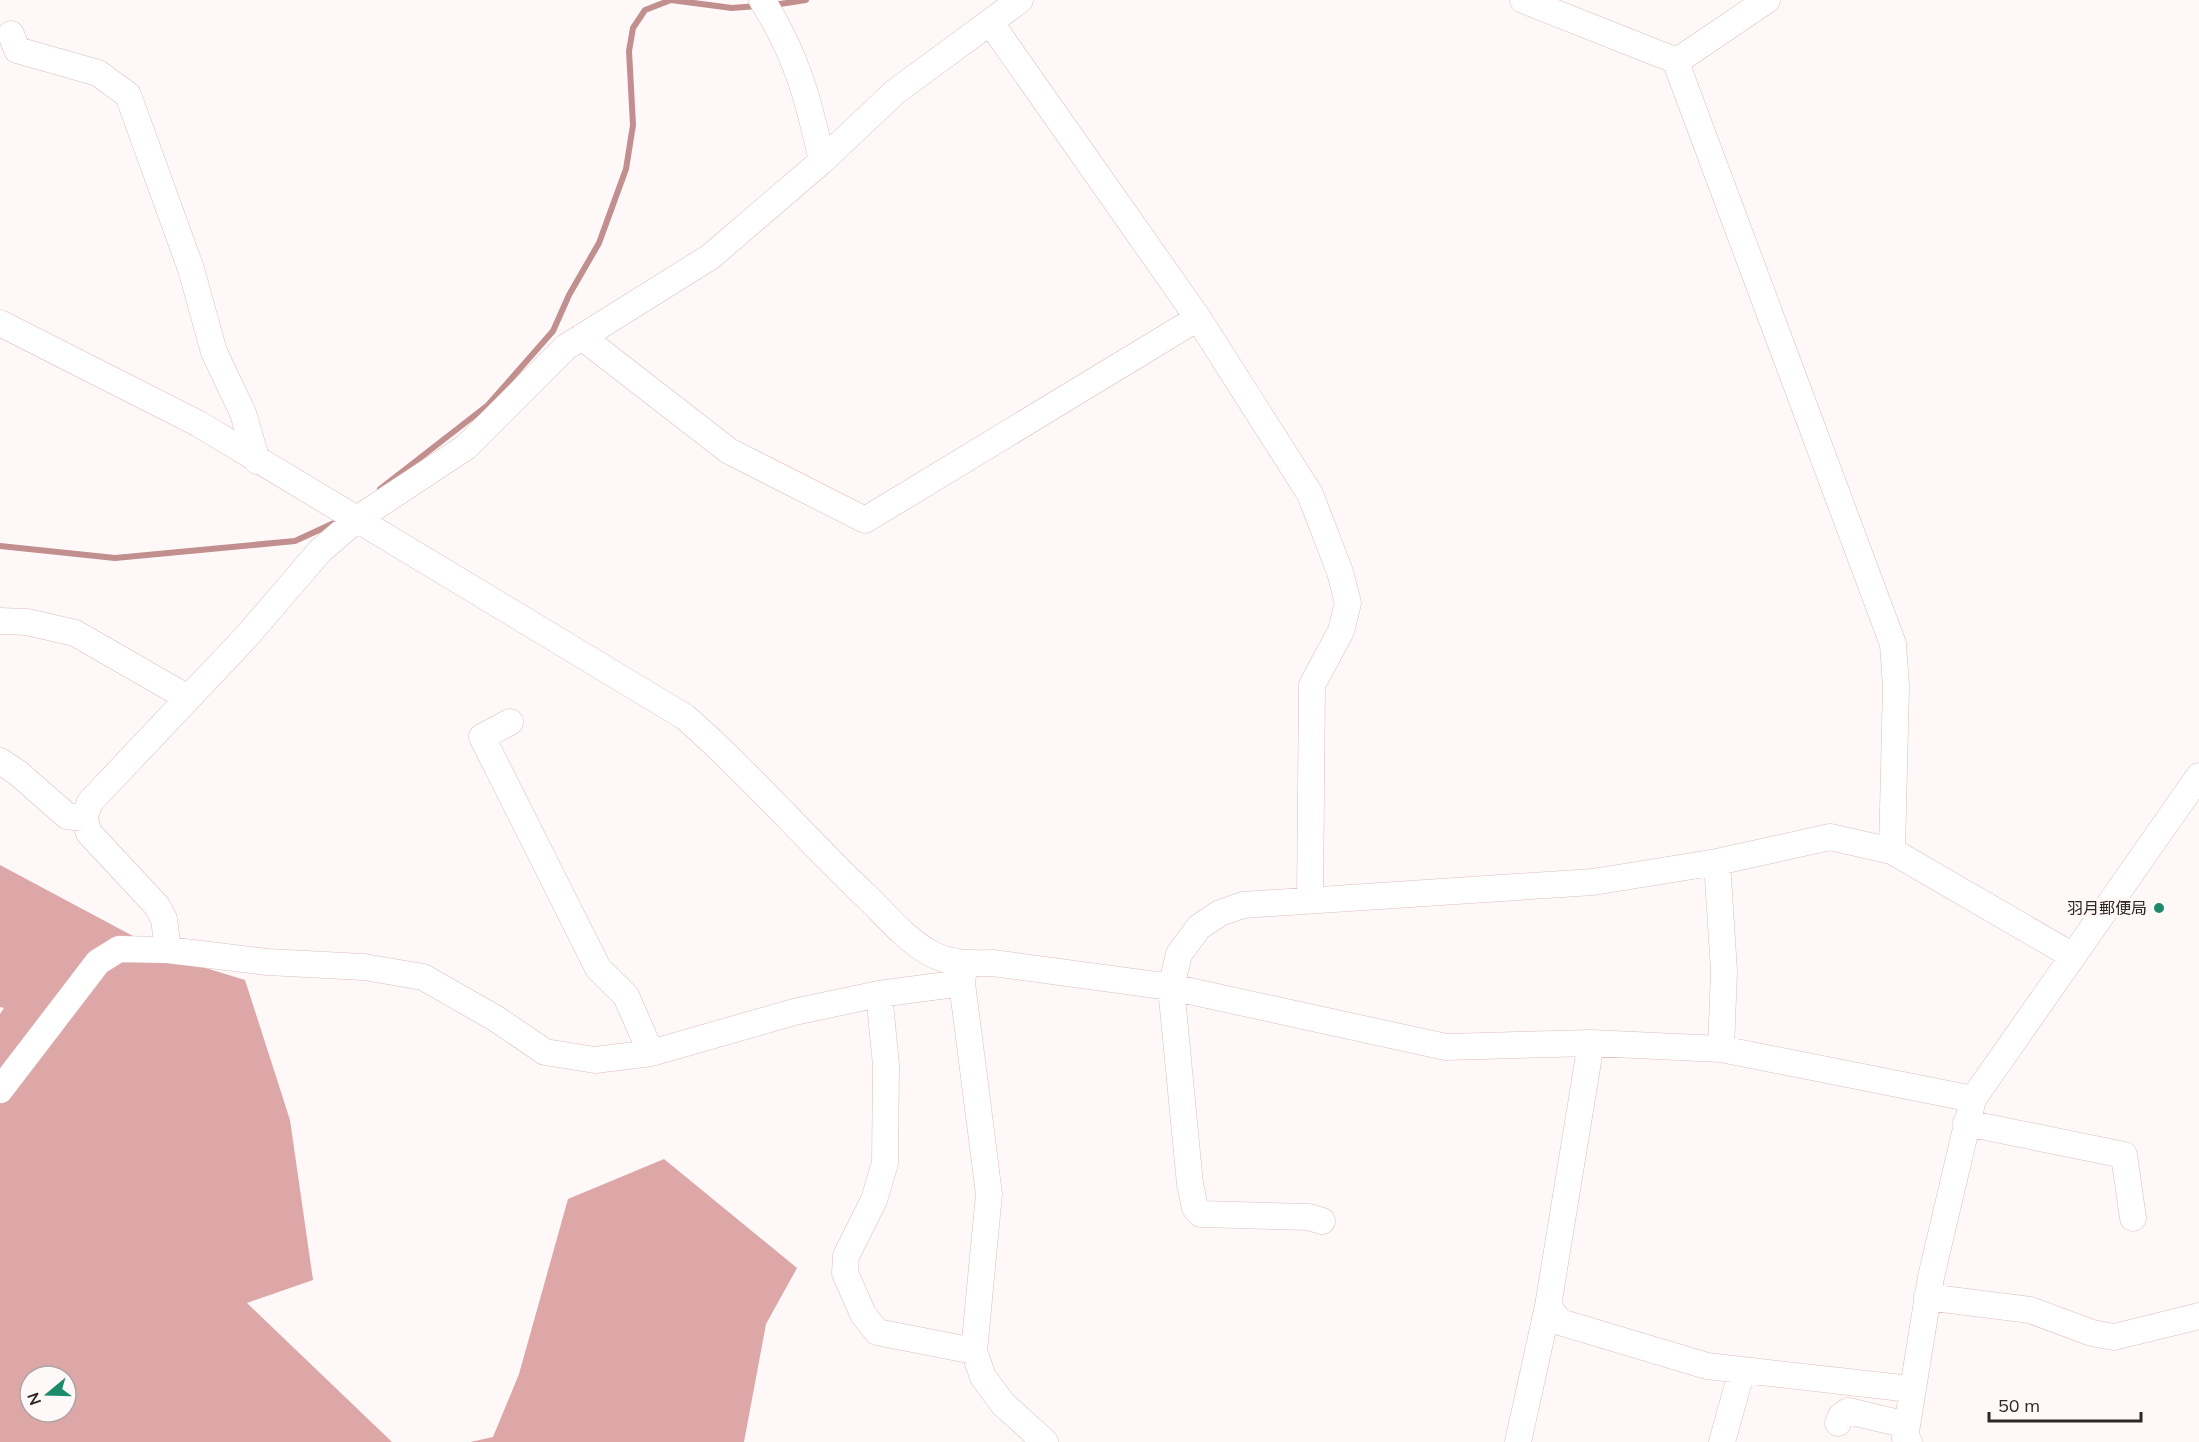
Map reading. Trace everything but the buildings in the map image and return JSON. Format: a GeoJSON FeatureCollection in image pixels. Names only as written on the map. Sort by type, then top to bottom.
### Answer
{"type":"FeatureCollection","features":[{"type":"Feature","properties":{"kind":"street"},"geometry":{"type":"LineString","coordinates":[[168,950],[164,919],[157,906],[89,832],[84,818],[90,802],[247,636],[320,551],[357,519],[466,447],[566,347],[710,256],[822,161],[895,92],[1020,0]]}},
{"type":"Feature","properties":{"kind":"street"},"geometry":{"type":"LineString","coordinates":[[1523,0],[1677,61],[1767,0]]}},
{"type":"Feature","properties":{"kind":"street"},"geometry":{"type":"LineString","coordinates":[[768,9],[783,34],[805,87],[822,161]]}},
{"type":"Feature","properties":{"kind":"street"},"geometry":{"type":"LineString","coordinates":[[990,22],[1198,318],[1310,494],[1340,572],[1348,603],[1341,631],[1312,685],[1310,900]]}},
{"type":"Feature","properties":{"kind":"street"},"geometry":{"type":"LineString","coordinates":[[11,34],[17,50],[98,73],[128,95],[191,269],[214,352],[243,413],[257,460]]}},
{"type":"Feature","properties":{"kind":"street"},"geometry":{"type":"LineString","coordinates":[[1675,60],[1893,644],[1896,686],[1892,851]]}},
{"type":"Feature","properties":{"kind":"street"},"geometry":{"type":"LineString","coordinates":[[582,337],[729,451],[865,520],[1198,318]]}},
{"type":"Feature","properties":{"kind":"street"},"geometry":{"type":"LineString","coordinates":[[0,323],[199,424],[685,717],[725,752],[840,871],[901,929],[930,953],[963,973]]}},
{"type":"Feature","properties":{"kind":"street"},"geometry":{"type":"LineString","coordinates":[[0,621],[27,622],[75,633],[188,698]]}},
{"type":"Feature","properties":{"kind":"street"},"geometry":{"type":"LineString","coordinates":[[510,722],[482,737],[598,968],[626,996],[651,1053]]}},
{"type":"Feature","properties":{"kind":"street"},"geometry":{"type":"LineString","coordinates":[[0,761],[18,773],[67,816],[84,818]]}},
{"type":"Feature","properties":{"kind":"street"},"geometry":{"type":"LineString","coordinates":[[1908,1433],[1911,1389],[1927,1297],[1969,1111],[2073,956],[2199,776]]}},
{"type":"Feature","properties":{"kind":"street"},"geometry":{"type":"LineString","coordinates":[[1322,1221],[1309,1217],[1201,1214],[1195,1208],[1190,1184],[1171,987],[1179,954],[1199,927],[1220,913],[1244,905],[1593,882],[1717,862],[1830,837],[1892,851],[2073,956]]}},
{"type":"Feature","properties":{"kind":"street"},"geometry":{"type":"LineString","coordinates":[[1717,862],[1724,971],[1721,1049]]}},
{"type":"Feature","properties":{"kind":"street"},"geometry":{"type":"LineString","coordinates":[[0,1090],[98,962],[120,949],[168,950],[267,962],[364,967],[423,977],[495,1018],[545,1052],[595,1060],[651,1053],[794,1012],[879,994],[993,963],[1171,987],[1446,1047],[1591,1043],[1721,1049],[1969,1111],[2124,1155],[2133,1218]]}},
{"type":"Feature","properties":{"kind":"street"},"geometry":{"type":"LineString","coordinates":[[963,973],[989,1194],[974,1351],[983,1377],[1004,1404],[1045,1442]]}},
{"type":"Feature","properties":{"kind":"street"},"geometry":{"type":"LineString","coordinates":[[879,994],[886,1065],[885,1163],[874,1200],[846,1256],[844,1273],[863,1314],[877,1332],[974,1351]]}},
{"type":"Feature","properties":{"kind":"street"},"geometry":{"type":"LineString","coordinates":[[1518,1442],[1548,1306],[1591,1043]]}},
{"type":"Feature","properties":{"kind":"street"},"geometry":{"type":"LineString","coordinates":[[1927,1297],[2030,1310],[2092,1333],[2114,1337],[2199,1316]]}},
{"type":"Feature","properties":{"kind":"street"},"geometry":{"type":"LineString","coordinates":[[1548,1306],[1560,1322],[1707,1366],[1911,1389]]}},
{"type":"Feature","properties":{"kind":"street"},"geometry":{"type":"LineString","coordinates":[[1722,1442],[1742,1370]]}},
{"type":"Feature","properties":{"kind":"street"},"geometry":{"type":"LineString","coordinates":[[1838,1423],[1841,1416],[1848,1411],[1908,1433]]}},
{"type":"Feature","properties":{"kind":"street"},"geometry":{"type":"LineString","coordinates":[[1887,1442],[1908,1433]]}},
{"type":"Feature","properties":{"kind":"shaded area"},"geometry":{"type":"Polygon","coordinates":[[[0,865],[176,959],[245,980],[290,1120],[313,1280],[247,1303],[392,1442],[0,1442],[0,1014],[4,1008],[0,1007],[0,865]]]}},
{"type":"Feature","properties":{"kind":"shaded area"},"geometry":{"type":"Polygon","coordinates":[[[664,1159],[797,1268],[766,1324],[744,1442],[470,1442],[493,1437],[519,1374],[568,1199],[664,1159]]]}},
{"type":"Feature","properties":{"kind":"waterway"},"geometry":{"type":"LineString","coordinates":[[380,489],[488,405],[553,331],[569,295],[599,243],[626,169],[633,125],[629,51],[633,28],[645,10],[671,0],[732,8],[757,6]]}},
{"type":"Feature","properties":{"kind":"waterway"},"geometry":{"type":"LineString","coordinates":[[773,5],[806,0]]}},
{"type":"Feature","properties":{"kind":"waterway"},"geometry":{"type":"LineString","coordinates":[[0,546],[115,558],[295,541],[334,523]]}},
{"type":"Feature","properties":{"kind":"place","name":"羽月郵便局"},"geometry":{"type":"Point","coordinates":[2159,908]}}]}
